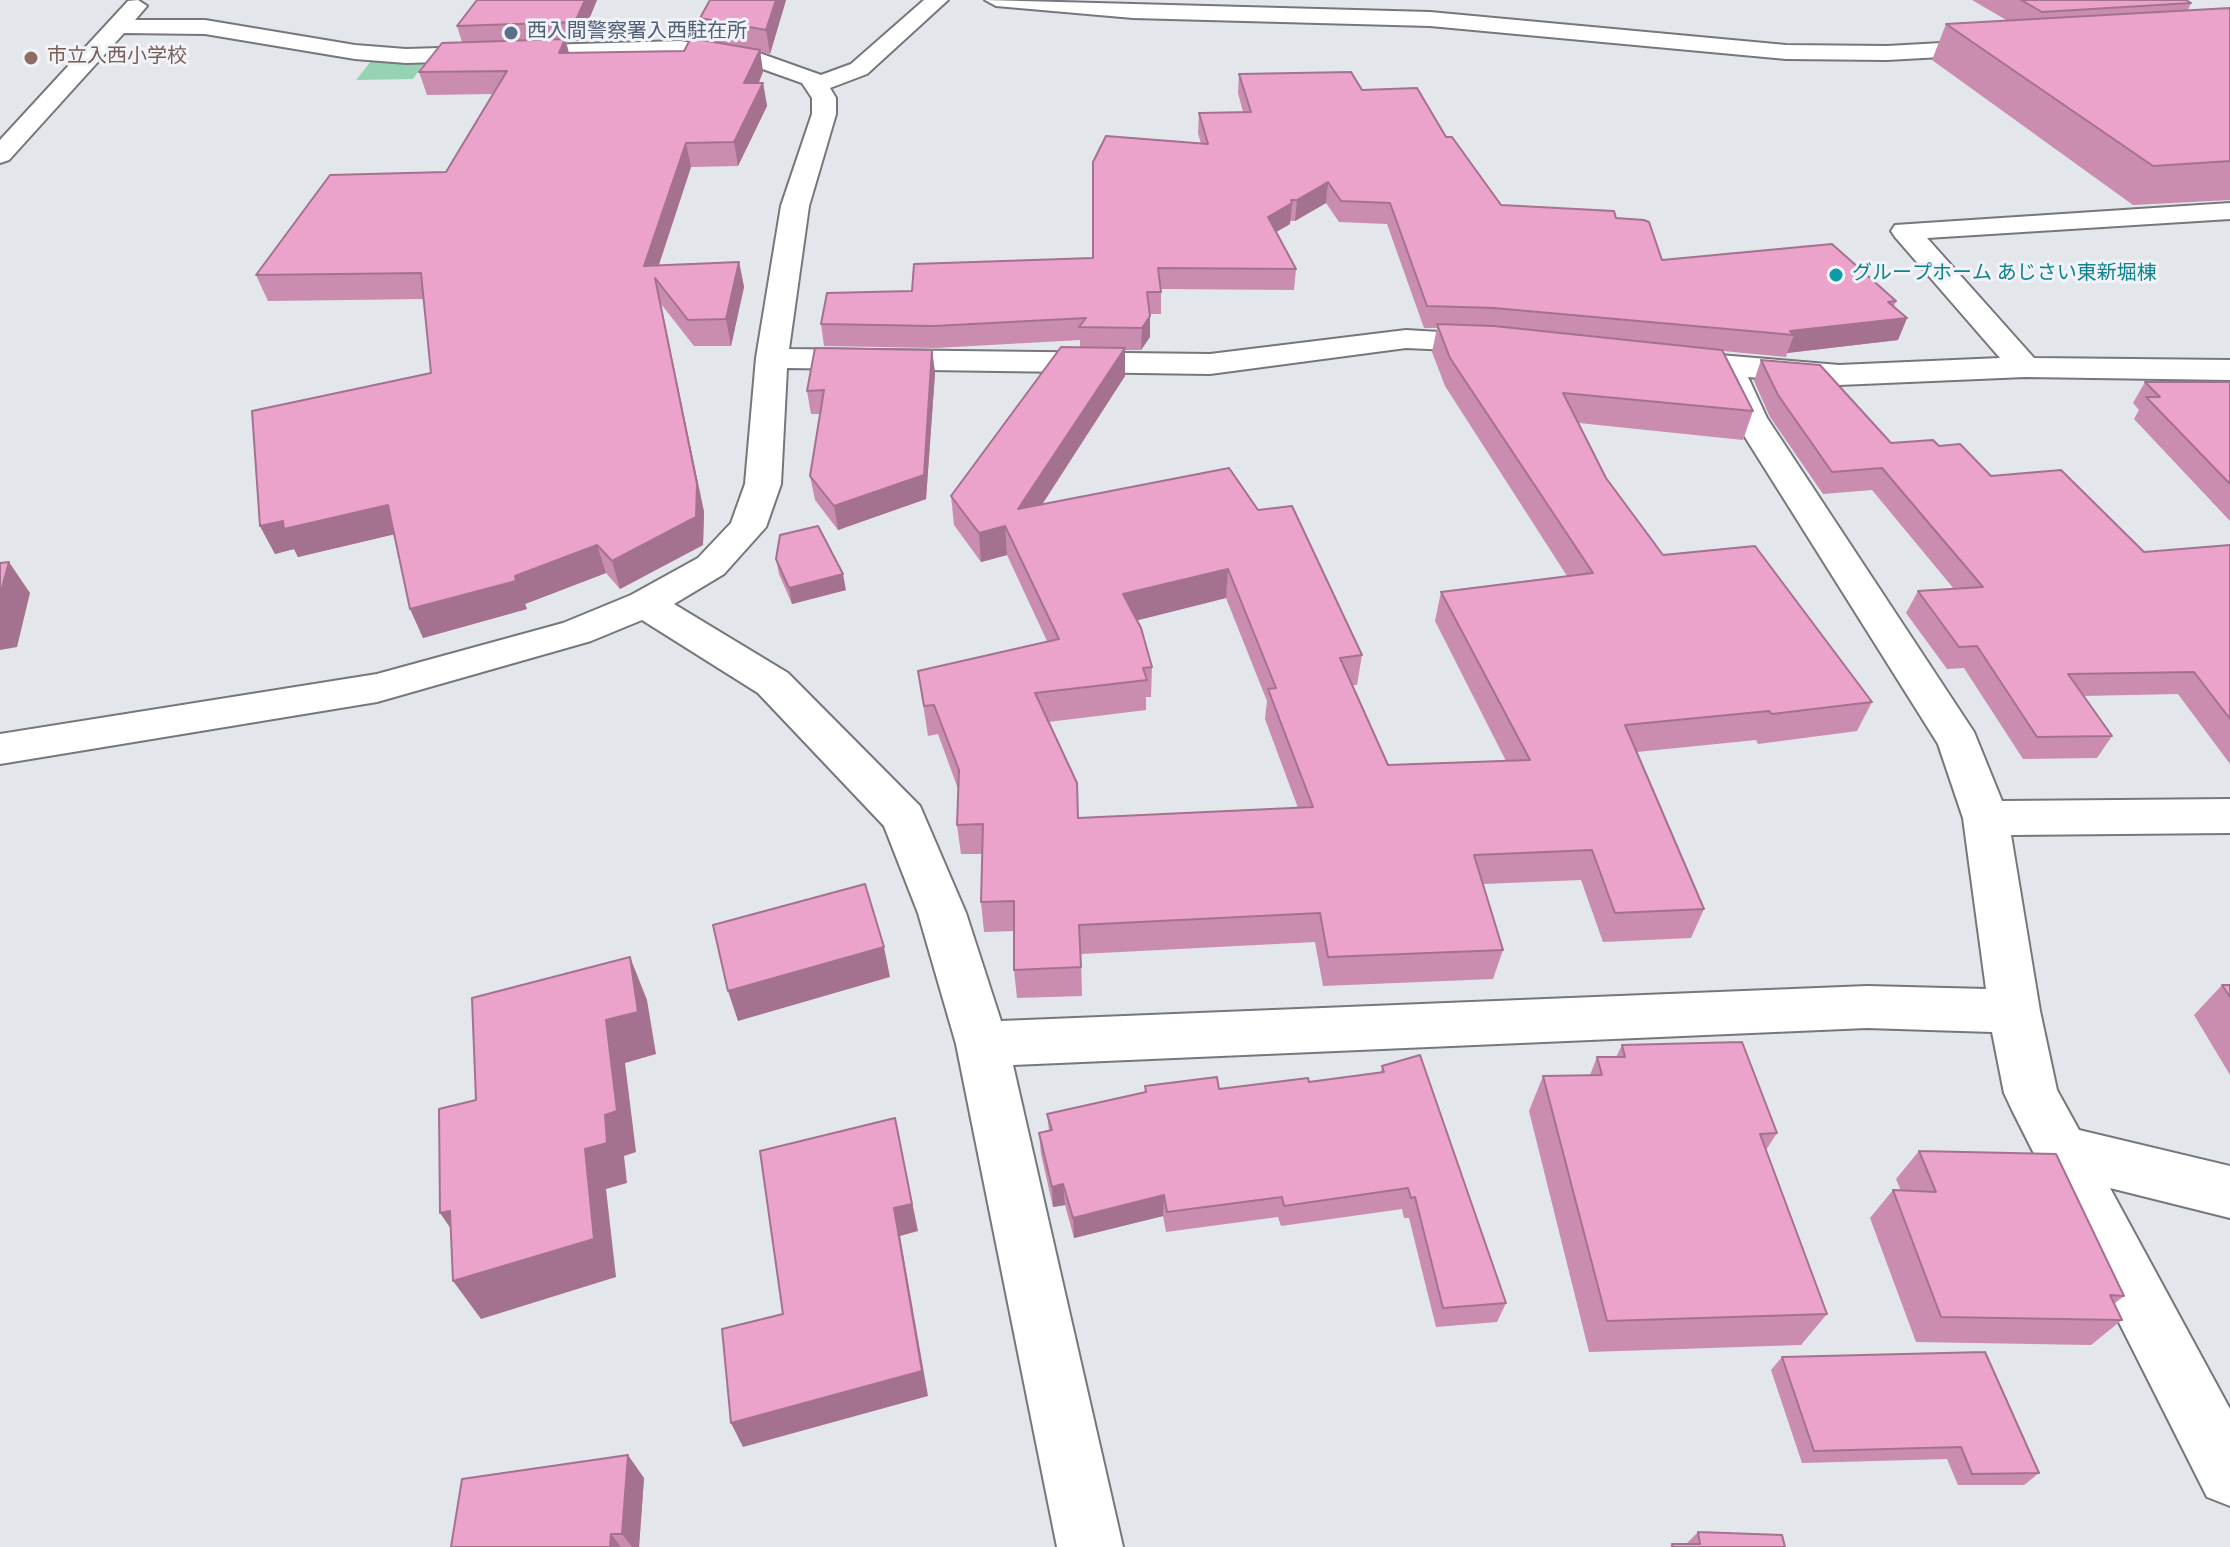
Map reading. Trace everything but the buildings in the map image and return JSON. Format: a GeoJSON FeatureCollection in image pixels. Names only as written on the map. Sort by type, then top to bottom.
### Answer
{"type":"FeatureCollection","features":[{"type":"Feature","properties":{"kind":"street"},"geometry":{"type":"LineString","coordinates":[[0,155],[10,134],[142,0]]}},
{"type":"Feature","properties":{"kind":"street"},"geometry":{"type":"LineString","coordinates":[[817,85],[859,69],[937,0]]}},
{"type":"Feature","properties":{"kind":"street"},"geometry":{"type":"LineString","coordinates":[[996,0],[1133,12],[1430,19],[1786,52],[1887,53],[2014,45]]}},
{"type":"Feature","properties":{"kind":"street"},"geometry":{"type":"LineString","coordinates":[[0,749],[377,688],[577,632],[645,604],[711,566],[748,527],[763,484],[772,358],[795,206],[824,114],[824,98],[817,85],[797,71],[762,61],[680,48],[406,56],[355,52],[237,30],[117,26]]}},
{"type":"Feature","properties":{"kind":"street"},"geometry":{"type":"LineString","coordinates":[[2025,367],[1905,231],[2230,211]]}},
{"type":"Feature","properties":{"kind":"street"},"geometry":{"type":"LineString","coordinates":[[772,358],[1210,364],[1406,339],[1519,346]]}},
{"type":"Feature","properties":{"kind":"street"},"geometry":{"type":"LineString","coordinates":[[1638,358],[1839,375],[2025,367],[2230,370]]}},
{"type":"Feature","properties":{"kind":"street"},"geometry":{"type":"LineString","coordinates":[[1728,367],[1750,418],[1959,743],[1986,818],[2014,1011],[2031,1093],[2230,1474]]}},
{"type":"Feature","properties":{"kind":"street"},"geometry":{"type":"LineString","coordinates":[[645,604],[773,683],[904,818],[942,913],[982,1044],[1090,1547]]}},
{"type":"Feature","properties":{"kind":"street"},"geometry":{"type":"LineString","coordinates":[[1986,818],[2230,816]]}},
{"type":"Feature","properties":{"kind":"street"},"geometry":{"type":"LineString","coordinates":[[982,1044],[1867,1007],[2014,1011]]}},
{"type":"Feature","properties":{"kind":"street"},"geometry":{"type":"LineString","coordinates":[[2064,1151],[2230,1192]]}},
{"type":"Feature","properties":{"kind":"green space"},"geometry":{"type":"Polygon","coordinates":[[[372,60],[425,62],[413,79],[356,80],[372,60]]]}},
{"type":"Feature","properties":{"kind":"place","name":"西入間警察署入西駐在所"},"geometry":{"type":"Point","coordinates":[511,33]}},
{"type":"Feature","properties":{"kind":"place","name":"市立入西小学校"},"geometry":{"type":"Point","coordinates":[31,58]}},
{"type":"Feature","properties":{"kind":"place","name":"グループホーム あじさい東新堀棟"},"geometry":{"type":"Point","coordinates":[1836,275]}}]}
